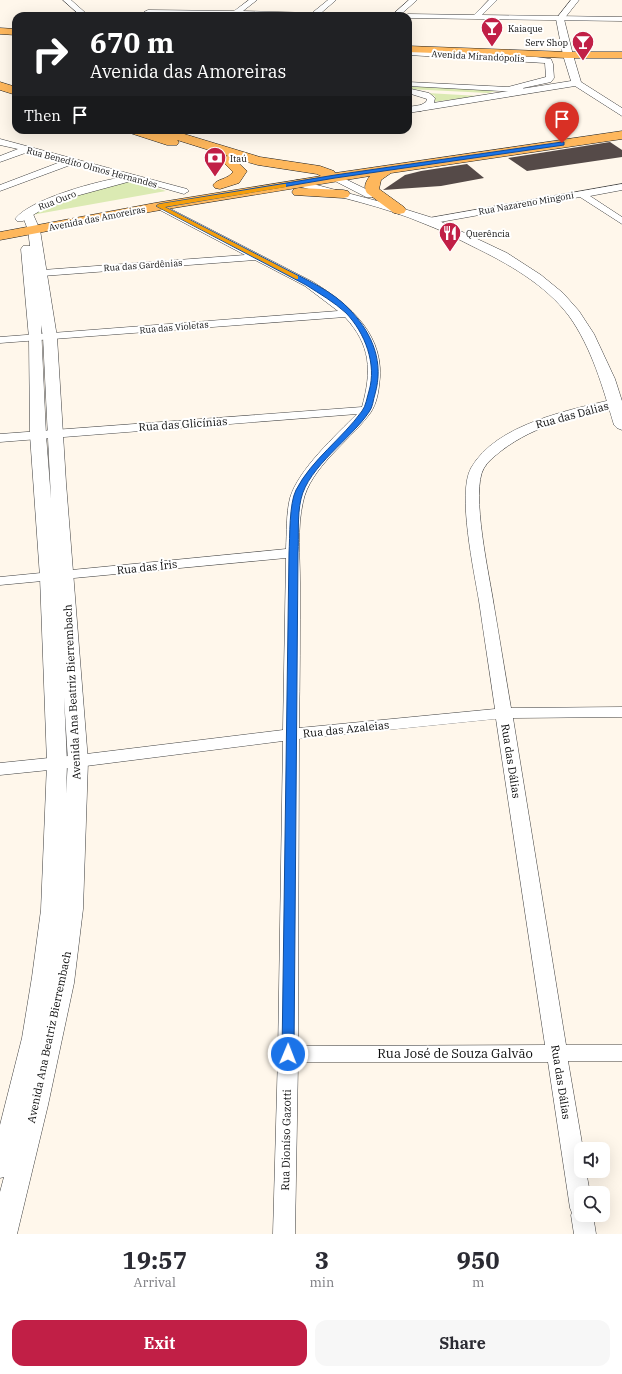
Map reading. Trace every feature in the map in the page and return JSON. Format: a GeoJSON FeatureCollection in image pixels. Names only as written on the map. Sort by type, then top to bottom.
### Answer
{"type":"FeatureCollection","features":[{"type":"Feature","properties":{"kind":"main road"},"geometry":{"type":"LineString","coordinates":[[0,33],[12,33]]}},
{"type":"Feature","properties":{"kind":"main road","name":"Avenida Mirandópolis"},"geometry":{"type":"LineString","coordinates":[[412,48],[568,54],[622,54]]}},
{"type":"Feature","properties":{"kind":"main road"},"geometry":{"type":"LineString","coordinates":[[0,79],[12,83]]}},
{"type":"Feature","properties":{"kind":"main road"},"geometry":{"type":"LineString","coordinates":[[0,86],[12,90]]}},
{"type":"Feature","properties":{"kind":"main road","name":"Avenida das Amoreiras"},"geometry":{"type":"LineString","coordinates":[[0,236],[27,224],[184,191],[622,124]]}},
{"type":"Feature","properties":{"kind":"main road"},"geometry":{"type":"LineString","coordinates":[[147,134],[228,160],[271,178],[298,183]]}},
{"type":"Feature","properties":{"kind":"main road"},"geometry":{"type":"LineString","coordinates":[[170,134],[258,161],[320,170],[335,177]]}},
{"type":"Feature","properties":{"kind":"main road","name":"Avenida das Amoreiras"},"geometry":{"type":"LineString","coordinates":[[0,224],[27,224],[159,206],[335,177],[622,135]]}},
{"type":"Feature","properties":{"kind":"main road"},"geometry":{"type":"LineString","coordinates":[[220,186],[234,180],[240,171],[228,160]]}},
{"type":"Feature","properties":{"kind":"main road"},"geometry":{"type":"LineString","coordinates":[[287,165],[376,162]]}},
{"type":"Feature","properties":{"kind":"main road"},"geometry":{"type":"LineString","coordinates":[[388,169],[376,176],[372,184],[372,190],[398,210]]}},
{"type":"Feature","properties":{"kind":"main road"},"geometry":{"type":"LineString","coordinates":[[241,193],[310,192],[343,194]]}},
{"type":"Feature","properties":{"kind":"street"},"geometry":{"type":"LineString","coordinates":[[70,0],[81,12]]}},
{"type":"Feature","properties":{"kind":"street"},"geometry":{"type":"LineString","coordinates":[[238,12],[253,0]]}},
{"type":"Feature","properties":{"kind":"street"},"geometry":{"type":"LineString","coordinates":[[318,12],[332,0]]}},
{"type":"Feature","properties":{"kind":"street"},"geometry":{"type":"LineString","coordinates":[[400,12],[413,0]]}},
{"type":"Feature","properties":{"kind":"street"},"geometry":{"type":"LineString","coordinates":[[476,17],[493,0]]}},
{"type":"Feature","properties":{"kind":"street"},"geometry":{"type":"LineString","coordinates":[[560,19],[575,0]]}},
{"type":"Feature","properties":{"kind":"street"},"geometry":{"type":"LineString","coordinates":[[148,12],[161,4]]}},
{"type":"Feature","properties":{"kind":"street"},"geometry":{"type":"LineString","coordinates":[[412,16],[622,19]]}},
{"type":"Feature","properties":{"kind":"street"},"geometry":{"type":"LineString","coordinates":[[560,19],[568,54],[577,83],[622,113]]}},
{"type":"Feature","properties":{"kind":"street","name":"Avenida Mirandópolis"},"geometry":{"type":"LineString","coordinates":[[412,53],[536,59],[548,61],[550,78],[548,80],[509,89]]}},
{"type":"Feature","properties":{"kind":"street"},"geometry":{"type":"LineString","coordinates":[[413,110],[577,83]]}},
{"type":"Feature","properties":{"kind":"street"},"geometry":{"type":"LineString","coordinates":[[412,89],[509,89],[531,91]]}},
{"type":"Feature","properties":{"kind":"street"},"geometry":{"type":"LineString","coordinates":[[412,89],[499,96]]}},
{"type":"Feature","properties":{"kind":"street"},"geometry":{"type":"LineString","coordinates":[[412,90],[431,98],[428,105],[413,110]]}},
{"type":"Feature","properties":{"kind":"street","name":"Rua Benedito Olmos Hernandes"},"geometry":{"type":"LineString","coordinates":[[0,142],[184,191]]}},
{"type":"Feature","properties":{"kind":"street"},"geometry":{"type":"LineString","coordinates":[[0,159],[26,149]]}},
{"type":"Feature","properties":{"kind":"street"},"geometry":{"type":"LineString","coordinates":[[0,188],[72,161]]}},
{"type":"Feature","properties":{"kind":"street","name":"Rua Ouro"},"geometry":{"type":"LineString","coordinates":[[27,224],[28,213],[39,207],[110,180],[117,173]]}},
{"type":"Feature","properties":{"kind":"street"},"geometry":{"type":"LineString","coordinates":[[335,177],[398,210]]}},
{"type":"Feature","properties":{"kind":"street","name":"Rua Ouro"},"geometry":{"type":"LineString","coordinates":[[96,186],[115,181],[137,178]]}},
{"type":"Feature","properties":{"kind":"street"},"geometry":{"type":"LineString","coordinates":[[298,183],[343,194],[398,210],[429,221],[503,256],[536,278],[558,296],[574,314],[587,334],[618,403],[622,425]]}},
{"type":"Feature","properties":{"kind":"street","name":"Rua Nazareno Mingoni"},"geometry":{"type":"LineString","coordinates":[[429,221],[622,187]]}},
{"type":"Feature","properties":{"kind":"street"},"geometry":{"type":"LineString","coordinates":[[581,194],[622,221]]}},
{"type":"Feature","properties":{"kind":"street","name":"Rua Dioníso Gazotti"},"geometry":{"type":"LineString","coordinates":[[159,206],[319,290],[349,313],[368,342],[376,366],[375,382],[367,410],[311,473],[300,491],[297,500],[293,553],[288,1054],[284,1234]]}},
{"type":"Feature","properties":{"kind":"street","name":"Avenida Ana Beatriz Bierrembach"},"geometry":{"type":"LineString","coordinates":[[3,1234],[35,1105],[62,984],[72,909],[68,762],[47,435],[43,337],[27,224]]}},
{"type":"Feature","properties":{"kind":"street","name":"Rua das Gardênias"},"geometry":{"type":"LineString","coordinates":[[35,273],[256,257]]}},
{"type":"Feature","properties":{"kind":"street","name":"Rua das Violetas"},"geometry":{"type":"LineString","coordinates":[[0,340],[349,313]]}},
{"type":"Feature","properties":{"kind":"street"},"geometry":{"type":"LineString","coordinates":[[608,379],[622,384]]}},
{"type":"Feature","properties":{"kind":"street","name":"Rua das Dálias"},"geometry":{"type":"LineString","coordinates":[[578,1186],[474,523],[472,490],[476,470],[500,444],[514,435],[525,429],[562,416],[618,403]]}},
{"type":"Feature","properties":{"kind":"street","name":"Rua das Glicínias"},"geometry":{"type":"LineString","coordinates":[[0,438],[367,410]]}},
{"type":"Feature","properties":{"kind":"street","name":"Rua das Íris"},"geometry":{"type":"LineString","coordinates":[[0,581],[293,553]]}},
{"type":"Feature","properties":{"kind":"street","name":"Rua das Azaleias"},"geometry":{"type":"LineString","coordinates":[[0,769],[292,734],[503,713],[622,712]]}},
{"type":"Feature","properties":{"kind":"street","name":"Avenida Ana Beatriz Bierrembach"},"geometry":{"type":"LineString","coordinates":[[0,1167],[15,1118],[34,1038],[44,977],[68,762]]}},
{"type":"Feature","properties":{"kind":"street","name":"Rua José de Souza Galvão"},"geometry":{"type":"LineString","coordinates":[[288,1054],[622,1053]]}},
{"type":"Feature","properties":{"kind":"street"},"geometry":{"type":"LineString","coordinates":[[583,1222],[585,1234]]}},
{"type":"Feature","properties":{"kind":"green space"},"geometry":{"type":"Polygon","coordinates":[[[412,86],[504,89],[488,93],[412,89],[412,86]]]}},
{"type":"Feature","properties":{"kind":"green space"},"geometry":{"type":"Polygon","coordinates":[[[427,93],[479,96],[433,102],[435,96],[427,93]]]}},
{"type":"Feature","properties":{"kind":"green space"},"geometry":{"type":"Polygon","coordinates":[[[123,181],[134,181],[166,191],[26,216],[45,206],[123,181]]]}},
{"type":"Feature","properties":{"kind":"building"},"geometry":{"type":"Polygon","coordinates":[[[610,142],[622,150],[622,157],[527,171],[508,158],[610,142]]]}},
{"type":"Feature","properties":{"kind":"building"},"geometry":{"type":"Polygon","coordinates":[[[467,164],[484,178],[441,186],[383,190],[405,175],[467,164]]]}},
{"type":"Feature","properties":{"kind":"slow traffic"},"geometry":{"type":"LineString","coordinates":[[284,185],[159,206],[296,277]]}},
{"type":"Feature","properties":{"kind":"place","name":"Kaiaque"},"geometry":{"type":"Point","coordinates":[492,48]}},
{"type":"Feature","properties":{"kind":"place","name":"Serv Shop"},"geometry":{"type":"Point","coordinates":[583,62]}},
{"type":"Feature","properties":{"kind":"place","name":"Itaú"},"geometry":{"type":"Point","coordinates":[215,178]}},
{"type":"Feature","properties":{"kind":"place","name":"Querência"},"geometry":{"type":"Point","coordinates":[450,252]}},
{"type":"Feature","properties":{"kind":"route"},"geometry":{"type":"LineString","coordinates":[[288,1054],[293,553],[297,500],[304,482],[367,410],[375,382],[376,366],[368,342],[360,328],[349,313],[332,299],[309,284],[159,206],[335,177],[562,143]]}}]}
